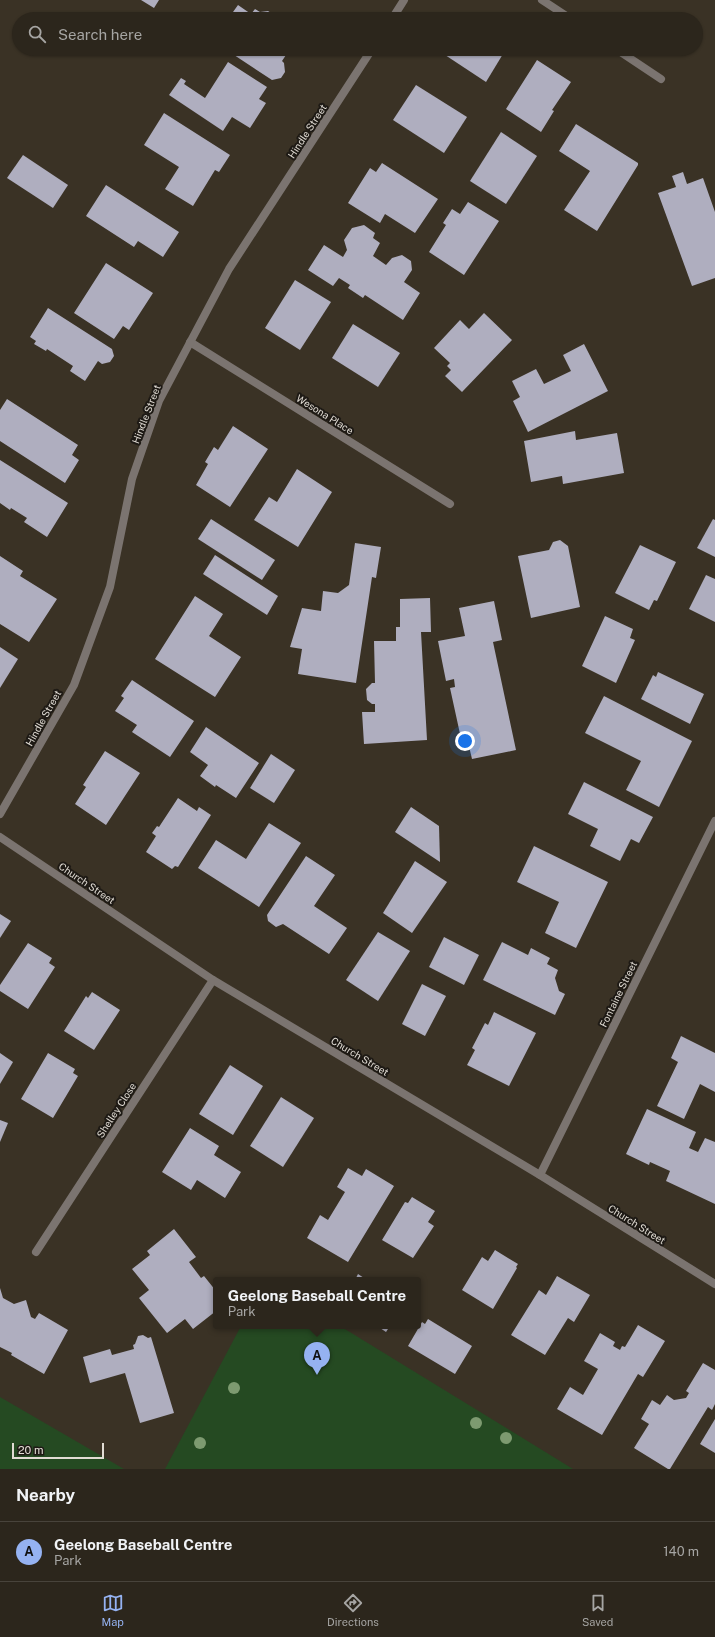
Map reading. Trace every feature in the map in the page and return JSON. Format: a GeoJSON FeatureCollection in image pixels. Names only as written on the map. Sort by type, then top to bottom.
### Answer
{"type":"FeatureCollection","features":[{"type":"Feature","properties":{"kind":"street"},"geometry":{"type":"LineString","coordinates":[[396,12],[404,0]]}},
{"type":"Feature","properties":{"kind":"street"},"geometry":{"type":"LineString","coordinates":[[542,0],[560,12]]}},
{"type":"Feature","properties":{"kind":"street","name":"Hindle Street"},"geometry":{"type":"LineString","coordinates":[[0,814],[74,685],[110,587],[132,479],[159,401],[229,270],[367,56]]}},
{"type":"Feature","properties":{"kind":"street"},"geometry":{"type":"LineString","coordinates":[[626,56],[661,79]]}},
{"type":"Feature","properties":{"kind":"street","name":"Wesona Place"},"geometry":{"type":"LineString","coordinates":[[190,342],[450,504]]}},
{"type":"Feature","properties":{"kind":"street","name":"Fontaine Street"},"geometry":{"type":"LineString","coordinates":[[540,1175],[715,821]]}},
{"type":"Feature","properties":{"kind":"street","name":"Church Street"},"geometry":{"type":"LineString","coordinates":[[0,837],[213,980],[540,1175],[715,1284]]}},
{"type":"Feature","properties":{"kind":"street","name":"Shelley Close"},"geometry":{"type":"LineString","coordinates":[[36,1252],[213,980]]}},
{"type":"Feature","properties":{"kind":"green space"},"geometry":{"type":"Polygon","coordinates":[[[239,1329],[345,1329],[573,1469],[165,1469],[239,1329]]]}},
{"type":"Feature","properties":{"kind":"green space"},"geometry":{"type":"Polygon","coordinates":[[[0,1397],[124,1469],[0,1469],[0,1397]]]}},
{"type":"Feature","properties":{"kind":"building"},"geometry":{"type":"Polygon","coordinates":[[[141,0],[159,0],[154,8],[141,0]]]}},
{"type":"Feature","properties":{"kind":"building"},"geometry":{"type":"Polygon","coordinates":[[[238,5],[248,12],[233,12],[238,5]]]}},
{"type":"Feature","properties":{"kind":"building"},"geometry":{"type":"Polygon","coordinates":[[[255,9],[260,12],[253,12],[255,9]]]}},
{"type":"Feature","properties":{"kind":"building"},"geometry":{"type":"Polygon","coordinates":[[[236,56],[285,56],[282,61],[284,63],[285,72],[281,78],[272,80],[236,56]]]}},
{"type":"Feature","properties":{"kind":"building"},"geometry":{"type":"Polygon","coordinates":[[[447,56],[502,56],[486,82],[447,56]]]}},
{"type":"Feature","properties":{"kind":"building"},"geometry":{"type":"Polygon","coordinates":[[[537,60],[571,82],[552,110],[554,111],[541,132],[506,109],[537,60]]]}},
{"type":"Feature","properties":{"kind":"building"},"geometry":{"type":"Polygon","coordinates":[[[228,62],[267,87],[259,99],[266,103],[250,128],[232,117],[223,131],[169,95],[181,78],[186,81],[184,84],[205,98],[228,62]]]}},
{"type":"Feature","properties":{"kind":"building"},"geometry":{"type":"Polygon","coordinates":[[[416,85],[467,117],[444,153],[393,120],[416,85]]]}},
{"type":"Feature","properties":{"kind":"building"},"geometry":{"type":"Polygon","coordinates":[[[164,113],[230,155],[219,172],[215,170],[193,206],[165,189],[179,167],[144,145],[164,113]]]}},
{"type":"Feature","properties":{"kind":"building"},"geometry":{"type":"Polygon","coordinates":[[[576,124],[638,163],[597,231],[564,210],[590,171],[559,151],[576,124]]]}},
{"type":"Feature","properties":{"kind":"building"},"geometry":{"type":"Polygon","coordinates":[[[501,132],[537,156],[506,204],[470,181],[501,132]]]}},
{"type":"Feature","properties":{"kind":"building"},"geometry":{"type":"Polygon","coordinates":[[[23,155],[68,185],[53,208],[7,178],[23,155]]]}},
{"type":"Feature","properties":{"kind":"building"},"geometry":{"type":"Polygon","coordinates":[[[382,163],[438,199],[415,233],[385,214],[380,223],[348,203],[370,168],[376,172],[382,163]]]}},
{"type":"Feature","properties":{"kind":"building"},"geometry":{"type":"Polygon","coordinates":[[[683,172],[687,184],[703,178],[715,212],[715,278],[692,286],[658,193],[676,187],[672,176],[683,172]]]}},
{"type":"Feature","properties":{"kind":"building"},"geometry":{"type":"Polygon","coordinates":[[[106,185],[179,232],[163,257],[138,241],[134,247],[86,216],[106,185]]]}},
{"type":"Feature","properties":{"kind":"building"},"geometry":{"type":"Polygon","coordinates":[[[468,202],[499,221],[464,275],[429,252],[446,225],[443,223],[452,209],[460,214],[468,202]]]}},
{"type":"Feature","properties":{"kind":"building"},"geometry":{"type":"Polygon","coordinates":[[[364,225],[375,233],[373,238],[380,243],[373,256],[386,265],[392,258],[402,255],[411,261],[412,270],[404,282],[420,293],[403,320],[365,295],[363,298],[348,288],[350,285],[339,278],[333,286],[308,270],[324,245],[343,257],[347,250],[344,240],[352,228],[364,225]]]}},
{"type":"Feature","properties":{"kind":"building"},"geometry":{"type":"Polygon","coordinates":[[[106,263],[153,293],[129,330],[123,326],[114,339],[74,313],[106,263]]]}},
{"type":"Feature","properties":{"kind":"building"},"geometry":{"type":"Polygon","coordinates":[[[295,280],[331,302],[300,350],[265,328],[295,280]]]}},
{"type":"Feature","properties":{"kind":"building"},"geometry":{"type":"Polygon","coordinates":[[[48,308],[112,349],[114,356],[110,362],[102,364],[98,361],[85,381],[70,371],[73,366],[47,349],[46,351],[34,344],[36,341],[30,337],[48,308]]]}},
{"type":"Feature","properties":{"kind":"building"},"geometry":{"type":"Polygon","coordinates":[[[484,313],[512,340],[462,392],[445,376],[451,370],[447,366],[450,363],[434,348],[460,320],[469,329],[484,313]]]}},
{"type":"Feature","properties":{"kind":"building"},"geometry":{"type":"Polygon","coordinates":[[[353,324],[400,353],[378,387],[332,358],[353,324]]]}},
{"type":"Feature","properties":{"kind":"building"},"geometry":{"type":"Polygon","coordinates":[[[584,344],[608,391],[528,432],[513,401],[520,397],[512,381],[536,369],[544,384],[571,371],[563,355],[584,344]]]}},
{"type":"Feature","properties":{"kind":"building"},"geometry":{"type":"Polygon","coordinates":[[[7,399],[78,445],[72,455],[79,460],[65,483],[0,441],[0,410],[7,399]]]}},
{"type":"Feature","properties":{"kind":"building"},"geometry":{"type":"Polygon","coordinates":[[[233,426],[268,449],[230,507],[196,485],[208,464],[205,462],[214,447],[218,450],[233,426]]]}},
{"type":"Feature","properties":{"kind":"building"},"geometry":{"type":"Polygon","coordinates":[[[575,431],[576,440],[617,433],[624,473],[563,484],[562,476],[531,482],[524,441],[575,431]]]}},
{"type":"Feature","properties":{"kind":"building"},"geometry":{"type":"Polygon","coordinates":[[[0,460],[68,503],[47,537],[24,522],[27,518],[11,508],[10,510],[0,503],[0,460]]]}},
{"type":"Feature","properties":{"kind":"building"},"geometry":{"type":"Polygon","coordinates":[[[297,469],[332,492],[298,547],[254,520],[269,497],[277,502],[297,469]]]}},
{"type":"Feature","properties":{"kind":"building"},"geometry":{"type":"Polygon","coordinates":[[[211,519],[275,560],[262,580],[198,539],[211,519]]]}},
{"type":"Feature","properties":{"kind":"building"},"geometry":{"type":"Polygon","coordinates":[[[713,519],[715,520],[715,557],[697,548],[713,519]]]}},
{"type":"Feature","properties":{"kind":"building"},"geometry":{"type":"Polygon","coordinates":[[[560,540],[568,546],[580,607],[531,618],[518,556],[549,550],[553,542],[560,540]]]}},
{"type":"Feature","properties":{"kind":"building"},"geometry":{"type":"Polygon","coordinates":[[[355,543],[381,547],[376,578],[372,577],[356,683],[298,674],[302,649],[290,647],[302,608],[321,611],[323,591],[338,593],[349,585],[355,543]]]}},
{"type":"Feature","properties":{"kind":"building"},"geometry":{"type":"Polygon","coordinates":[[[640,545],[676,562],[657,601],[654,600],[649,610],[615,593],[640,545]]]}},
{"type":"Feature","properties":{"kind":"building"},"geometry":{"type":"Polygon","coordinates":[[[215,555],[278,596],[267,615],[203,574],[215,555]]]}},
{"type":"Feature","properties":{"kind":"building"},"geometry":{"type":"Polygon","coordinates":[[[0,556],[23,571],[20,576],[57,599],[29,642],[0,624],[0,556]]]}},
{"type":"Feature","properties":{"kind":"building"},"geometry":{"type":"Polygon","coordinates":[[[706,575],[715,579],[715,622],[689,609],[706,575]]]}},
{"type":"Feature","properties":{"kind":"building"},"geometry":{"type":"Polygon","coordinates":[[[195,596],[223,614],[209,636],[241,657],[215,697],[155,659],[195,596]]]}},
{"type":"Feature","properties":{"kind":"building"},"geometry":{"type":"Polygon","coordinates":[[[430,598],[431,632],[421,632],[427,740],[364,744],[362,712],[375,712],[375,704],[372,704],[367,700],[366,689],[372,683],[375,683],[374,641],[396,641],[396,627],[400,627],[400,599],[430,598]]]}},
{"type":"Feature","properties":{"kind":"building"},"geometry":{"type":"Polygon","coordinates":[[[494,601],[502,640],[493,642],[516,750],[472,759],[468,742],[462,743],[450,688],[455,687],[454,679],[446,681],[438,641],[465,636],[459,608],[494,601]]]}},
{"type":"Feature","properties":{"kind":"building"},"geometry":{"type":"Polygon","coordinates":[[[605,616],[633,629],[630,638],[635,640],[616,683],[582,666],[605,616]]]}},
{"type":"Feature","properties":{"kind":"building"},"geometry":{"type":"Polygon","coordinates":[[[0,647],[18,659],[0,688],[0,647]]]}},
{"type":"Feature","properties":{"kind":"building"},"geometry":{"type":"Polygon","coordinates":[[[658,672],[704,694],[690,724],[641,699],[653,675],[656,677],[658,672]]]}},
{"type":"Feature","properties":{"kind":"building"},"geometry":{"type":"Polygon","coordinates":[[[132,680],[194,721],[170,757],[132,732],[137,725],[115,711],[124,698],[121,696],[132,680]]]}},
{"type":"Feature","properties":{"kind":"building"},"geometry":{"type":"Polygon","coordinates":[[[604,696],[692,741],[659,807],[626,790],[641,761],[585,733],[604,696]]]}},
{"type":"Feature","properties":{"kind":"building"},"geometry":{"type":"Polygon","coordinates":[[[206,727],[259,763],[236,798],[216,785],[215,787],[200,776],[208,765],[190,752],[206,727]]]}},
{"type":"Feature","properties":{"kind":"building"},"geometry":{"type":"Polygon","coordinates":[[[105,751],[140,773],[106,825],[75,804],[86,787],[83,785],[105,751]]]}},
{"type":"Feature","properties":{"kind":"building"},"geometry":{"type":"Polygon","coordinates":[[[271,754],[295,770],[274,803],[250,788],[271,754]]]}},
{"type":"Feature","properties":{"kind":"building"},"geometry":{"type":"Polygon","coordinates":[[[584,782],[653,817],[639,843],[631,839],[620,861],[590,846],[598,829],[568,814],[584,782]]]}},
{"type":"Feature","properties":{"kind":"building"},"geometry":{"type":"Polygon","coordinates":[[[178,798],[197,811],[199,807],[211,815],[178,867],[175,866],[172,869],[146,852],[156,836],[152,833],[157,826],[159,827],[178,798]]]}},
{"type":"Feature","properties":{"kind":"building"},"geometry":{"type":"Polygon","coordinates":[[[411,807],[439,826],[440,862],[395,832],[411,807]]]}},
{"type":"Feature","properties":{"kind":"building"},"geometry":{"type":"Polygon","coordinates":[[[269,823],[301,843],[259,907],[198,868],[216,840],[246,859],[269,823]]]}},
{"type":"Feature","properties":{"kind":"building"},"geometry":{"type":"Polygon","coordinates":[[[534,846],[608,882],[576,948],[545,933],[559,902],[517,882],[534,846]]]}},
{"type":"Feature","properties":{"kind":"building"},"geometry":{"type":"Polygon","coordinates":[[[306,856],[335,875],[314,906],[347,928],[329,954],[283,924],[276,927],[268,921],[267,915],[306,856]]]}},
{"type":"Feature","properties":{"kind":"building"},"geometry":{"type":"Polygon","coordinates":[[[415,861],[447,882],[412,933],[383,913],[415,861]]]}},
{"type":"Feature","properties":{"kind":"building"},"geometry":{"type":"Polygon","coordinates":[[[0,914],[11,921],[0,938],[0,914]]]}},
{"type":"Feature","properties":{"kind":"building"},"geometry":{"type":"Polygon","coordinates":[[[378,932],[410,951],[378,1001],[346,980],[378,932]]]}},
{"type":"Feature","properties":{"kind":"building"},"geometry":{"type":"Polygon","coordinates":[[[444,937],[479,955],[464,985],[429,967],[444,937]]]}},
{"type":"Feature","properties":{"kind":"building"},"geometry":{"type":"Polygon","coordinates":[[[502,942],[528,955],[531,948],[550,958],[547,964],[558,970],[555,978],[559,991],[565,994],[555,1015],[483,980],[502,942]]]}},
{"type":"Feature","properties":{"kind":"building"},"geometry":{"type":"Polygon","coordinates":[[[28,943],[52,958],[49,963],[55,967],[28,1009],[0,991],[0,985],[28,943]]]}},
{"type":"Feature","properties":{"kind":"building"},"geometry":{"type":"Polygon","coordinates":[[[422,984],[446,996],[425,1036],[402,1024],[422,984]]]}},
{"type":"Feature","properties":{"kind":"building"},"geometry":{"type":"Polygon","coordinates":[[[92,992],[120,1010],[94,1050],[64,1031],[86,996],[88,998],[92,992]]]}},
{"type":"Feature","properties":{"kind":"building"},"geometry":{"type":"Polygon","coordinates":[[[494,1012],[536,1033],[509,1086],[467,1065],[475,1050],[472,1048],[485,1023],[488,1025],[494,1012]]]}},
{"type":"Feature","properties":{"kind":"building"},"geometry":{"type":"Polygon","coordinates":[[[681,1036],[715,1053],[715,1092],[700,1084],[684,1119],[657,1106],[678,1062],[671,1058],[681,1036]]]}},
{"type":"Feature","properties":{"kind":"building"},"geometry":{"type":"Polygon","coordinates":[[[0,1053],[13,1062],[0,1084],[0,1053]]]}},
{"type":"Feature","properties":{"kind":"building"},"geometry":{"type":"Polygon","coordinates":[[[48,1053],[75,1069],[73,1073],[78,1076],[53,1118],[21,1099],[48,1053]]]}},
{"type":"Feature","properties":{"kind":"building"},"geometry":{"type":"Polygon","coordinates":[[[230,1065],[263,1086],[233,1135],[199,1114],[230,1065]]]}},
{"type":"Feature","properties":{"kind":"building"},"geometry":{"type":"Polygon","coordinates":[[[281,1097],[314,1118],[283,1167],[250,1146],[281,1097]]]}},
{"type":"Feature","properties":{"kind":"building"},"geometry":{"type":"Polygon","coordinates":[[[647,1109],[696,1132],[689,1148],[698,1152],[705,1138],[715,1142],[715,1204],[666,1181],[670,1171],[650,1162],[649,1165],[626,1154],[647,1109]]]}},
{"type":"Feature","properties":{"kind":"building"},"geometry":{"type":"Polygon","coordinates":[[[0,1120],[8,1123],[0,1142],[0,1120]]]}},
{"type":"Feature","properties":{"kind":"building"},"geometry":{"type":"Polygon","coordinates":[[[190,1128],[219,1146],[214,1155],[241,1172],[225,1198],[197,1180],[191,1190],[162,1172],[190,1128]]]}},
{"type":"Feature","properties":{"kind":"building"},"geometry":{"type":"Polygon","coordinates":[[[348,1168],[362,1176],[366,1169],[394,1186],[348,1262],[307,1238],[320,1215],[328,1220],[345,1192],[337,1187],[348,1168]]]}},
{"type":"Feature","properties":{"kind":"building"},"geometry":{"type":"Polygon","coordinates":[[[412,1197],[435,1211],[428,1222],[434,1226],[413,1258],[382,1240],[405,1202],[408,1203],[412,1197]]]}},
{"type":"Feature","properties":{"kind":"building"},"geometry":{"type":"Polygon","coordinates":[[[174,1229],[196,1257],[189,1262],[201,1278],[204,1276],[213,1287],[213,1313],[193,1329],[185,1319],[167,1333],[139,1298],[149,1290],[132,1269],[150,1255],[147,1251],[174,1229]]]}},
{"type":"Feature","properties":{"kind":"building"},"geometry":{"type":"Polygon","coordinates":[[[495,1250],[518,1264],[493,1309],[462,1290],[482,1257],[488,1261],[495,1250]]]}},
{"type":"Feature","properties":{"kind":"building"},"geometry":{"type":"Polygon","coordinates":[[[557,1276],[590,1295],[574,1322],[568,1318],[545,1355],[511,1335],[539,1290],[546,1295],[557,1276]]]}},
{"type":"Feature","properties":{"kind":"building"},"geometry":{"type":"Polygon","coordinates":[[[0,1288],[3,1298],[14,1304],[26,1300],[31,1317],[35,1319],[39,1313],[68,1330],[44,1374],[0,1347],[0,1288]]]}},
{"type":"Feature","properties":{"kind":"building"},"geometry":{"type":"Polygon","coordinates":[[[428,1319],[472,1346],[455,1374],[408,1346],[418,1329],[421,1329],[422,1322],[425,1324],[428,1319]]]}},
{"type":"Feature","properties":{"kind":"building"},"geometry":{"type":"Polygon","coordinates":[[[638,1325],[665,1341],[643,1377],[638,1374],[602,1435],[557,1409],[570,1387],[583,1395],[598,1369],[584,1361],[600,1333],[615,1342],[613,1346],[620,1350],[622,1346],[625,1347],[638,1325]]]}},
{"type":"Feature","properties":{"kind":"building"},"geometry":{"type":"Polygon","coordinates":[[[143,1335],[148,1338],[151,1337],[174,1413],[140,1423],[125,1373],[90,1383],[83,1357],[110,1349],[112,1355],[134,1349],[133,1345],[135,1344],[138,1336],[143,1335]]]}},
{"type":"Feature","properties":{"kind":"building"},"geometry":{"type":"Polygon","coordinates":[[[703,1363],[715,1370],[715,1404],[712,1410],[708,1407],[670,1469],[668,1469],[634,1448],[649,1424],[641,1419],[652,1400],[660,1405],[667,1395],[674,1400],[686,1398],[689,1393],[686,1391],[703,1363]]]}},
{"type":"Feature","properties":{"kind":"building"},"geometry":{"type":"Polygon","coordinates":[[[715,1419],[715,1453],[700,1444],[715,1419]]]}},
{"type":"Feature","properties":{"kind":"place","name":"Geelong Baseball Centre"},"geometry":{"type":"Point","coordinates":[317,1375]}}]}
